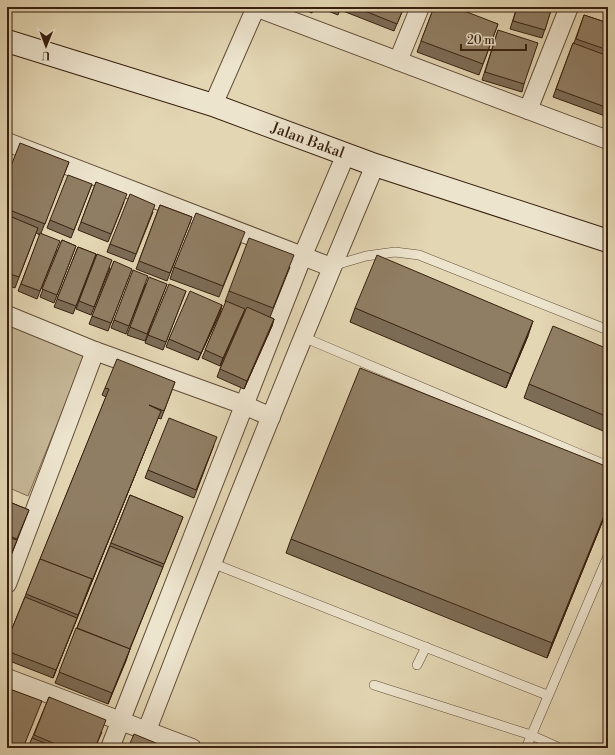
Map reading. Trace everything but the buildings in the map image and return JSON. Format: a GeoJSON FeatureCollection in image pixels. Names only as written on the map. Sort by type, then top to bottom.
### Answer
{"type":"FeatureCollection","features":[{"type":"Feature","properties":{"kind":"street"},"geometry":{"type":"LineString","coordinates":[[213,105],[256,7],[608,140]]}},
{"type":"Feature","properties":{"kind":"street"},"geometry":{"type":"LineString","coordinates":[[398,61],[420,7]]}},
{"type":"Feature","properties":{"kind":"street"},"geometry":{"type":"LineString","coordinates":[[528,110],[569,7]]}},
{"type":"Feature","properties":{"kind":"street","name":"Jalan Bakal"},"geometry":{"type":"LineString","coordinates":[[7,41],[213,105],[375,165],[608,241]]}},
{"type":"Feature","properties":{"kind":"street"},"geometry":{"type":"LineString","coordinates":[[7,142],[331,267]]}},
{"type":"Feature","properties":{"kind":"street"},"geometry":{"type":"LineString","coordinates":[[110,748],[122,721],[303,255],[346,154]]}},
{"type":"Feature","properties":{"kind":"street"},"geometry":{"type":"LineString","coordinates":[[147,730],[212,563],[331,267],[375,165]]}},
{"type":"Feature","properties":{"kind":"street"},"geometry":{"type":"LineString","coordinates":[[7,315],[96,351],[244,405],[271,417]]}},
{"type":"Feature","properties":{"kind":"street"},"geometry":{"type":"LineString","coordinates":[[7,584],[28,512],[96,351]]}},
{"type":"Feature","properties":{"kind":"street"},"geometry":{"type":"LineString","coordinates":[[7,678],[192,748]]}},
{"type":"Feature","properties":{"kind":"lane"},"geometry":{"type":"LineString","coordinates":[[331,267],[366,256],[395,252],[419,255],[608,330]]}},
{"type":"Feature","properties":{"kind":"lane"},"geometry":{"type":"LineString","coordinates":[[303,337],[608,466]]}},
{"type":"Feature","properties":{"kind":"lane"},"geometry":{"type":"LineString","coordinates":[[526,748],[547,695],[608,556]]}},
{"type":"Feature","properties":{"kind":"lane"},"geometry":{"type":"LineString","coordinates":[[212,563],[547,695]]}},
{"type":"Feature","properties":{"kind":"lane"},"geometry":{"type":"LineString","coordinates":[[417,665],[426,647]]}},
{"type":"Feature","properties":{"kind":"lane"},"geometry":{"type":"LineString","coordinates":[[374,685],[531,735],[560,748]]}},
{"type":"Feature","properties":{"kind":"shaded area"},"geometry":{"type":"Polygon","coordinates":[[[7,322],[86,353],[28,496],[7,487],[7,322]]]}}]}
